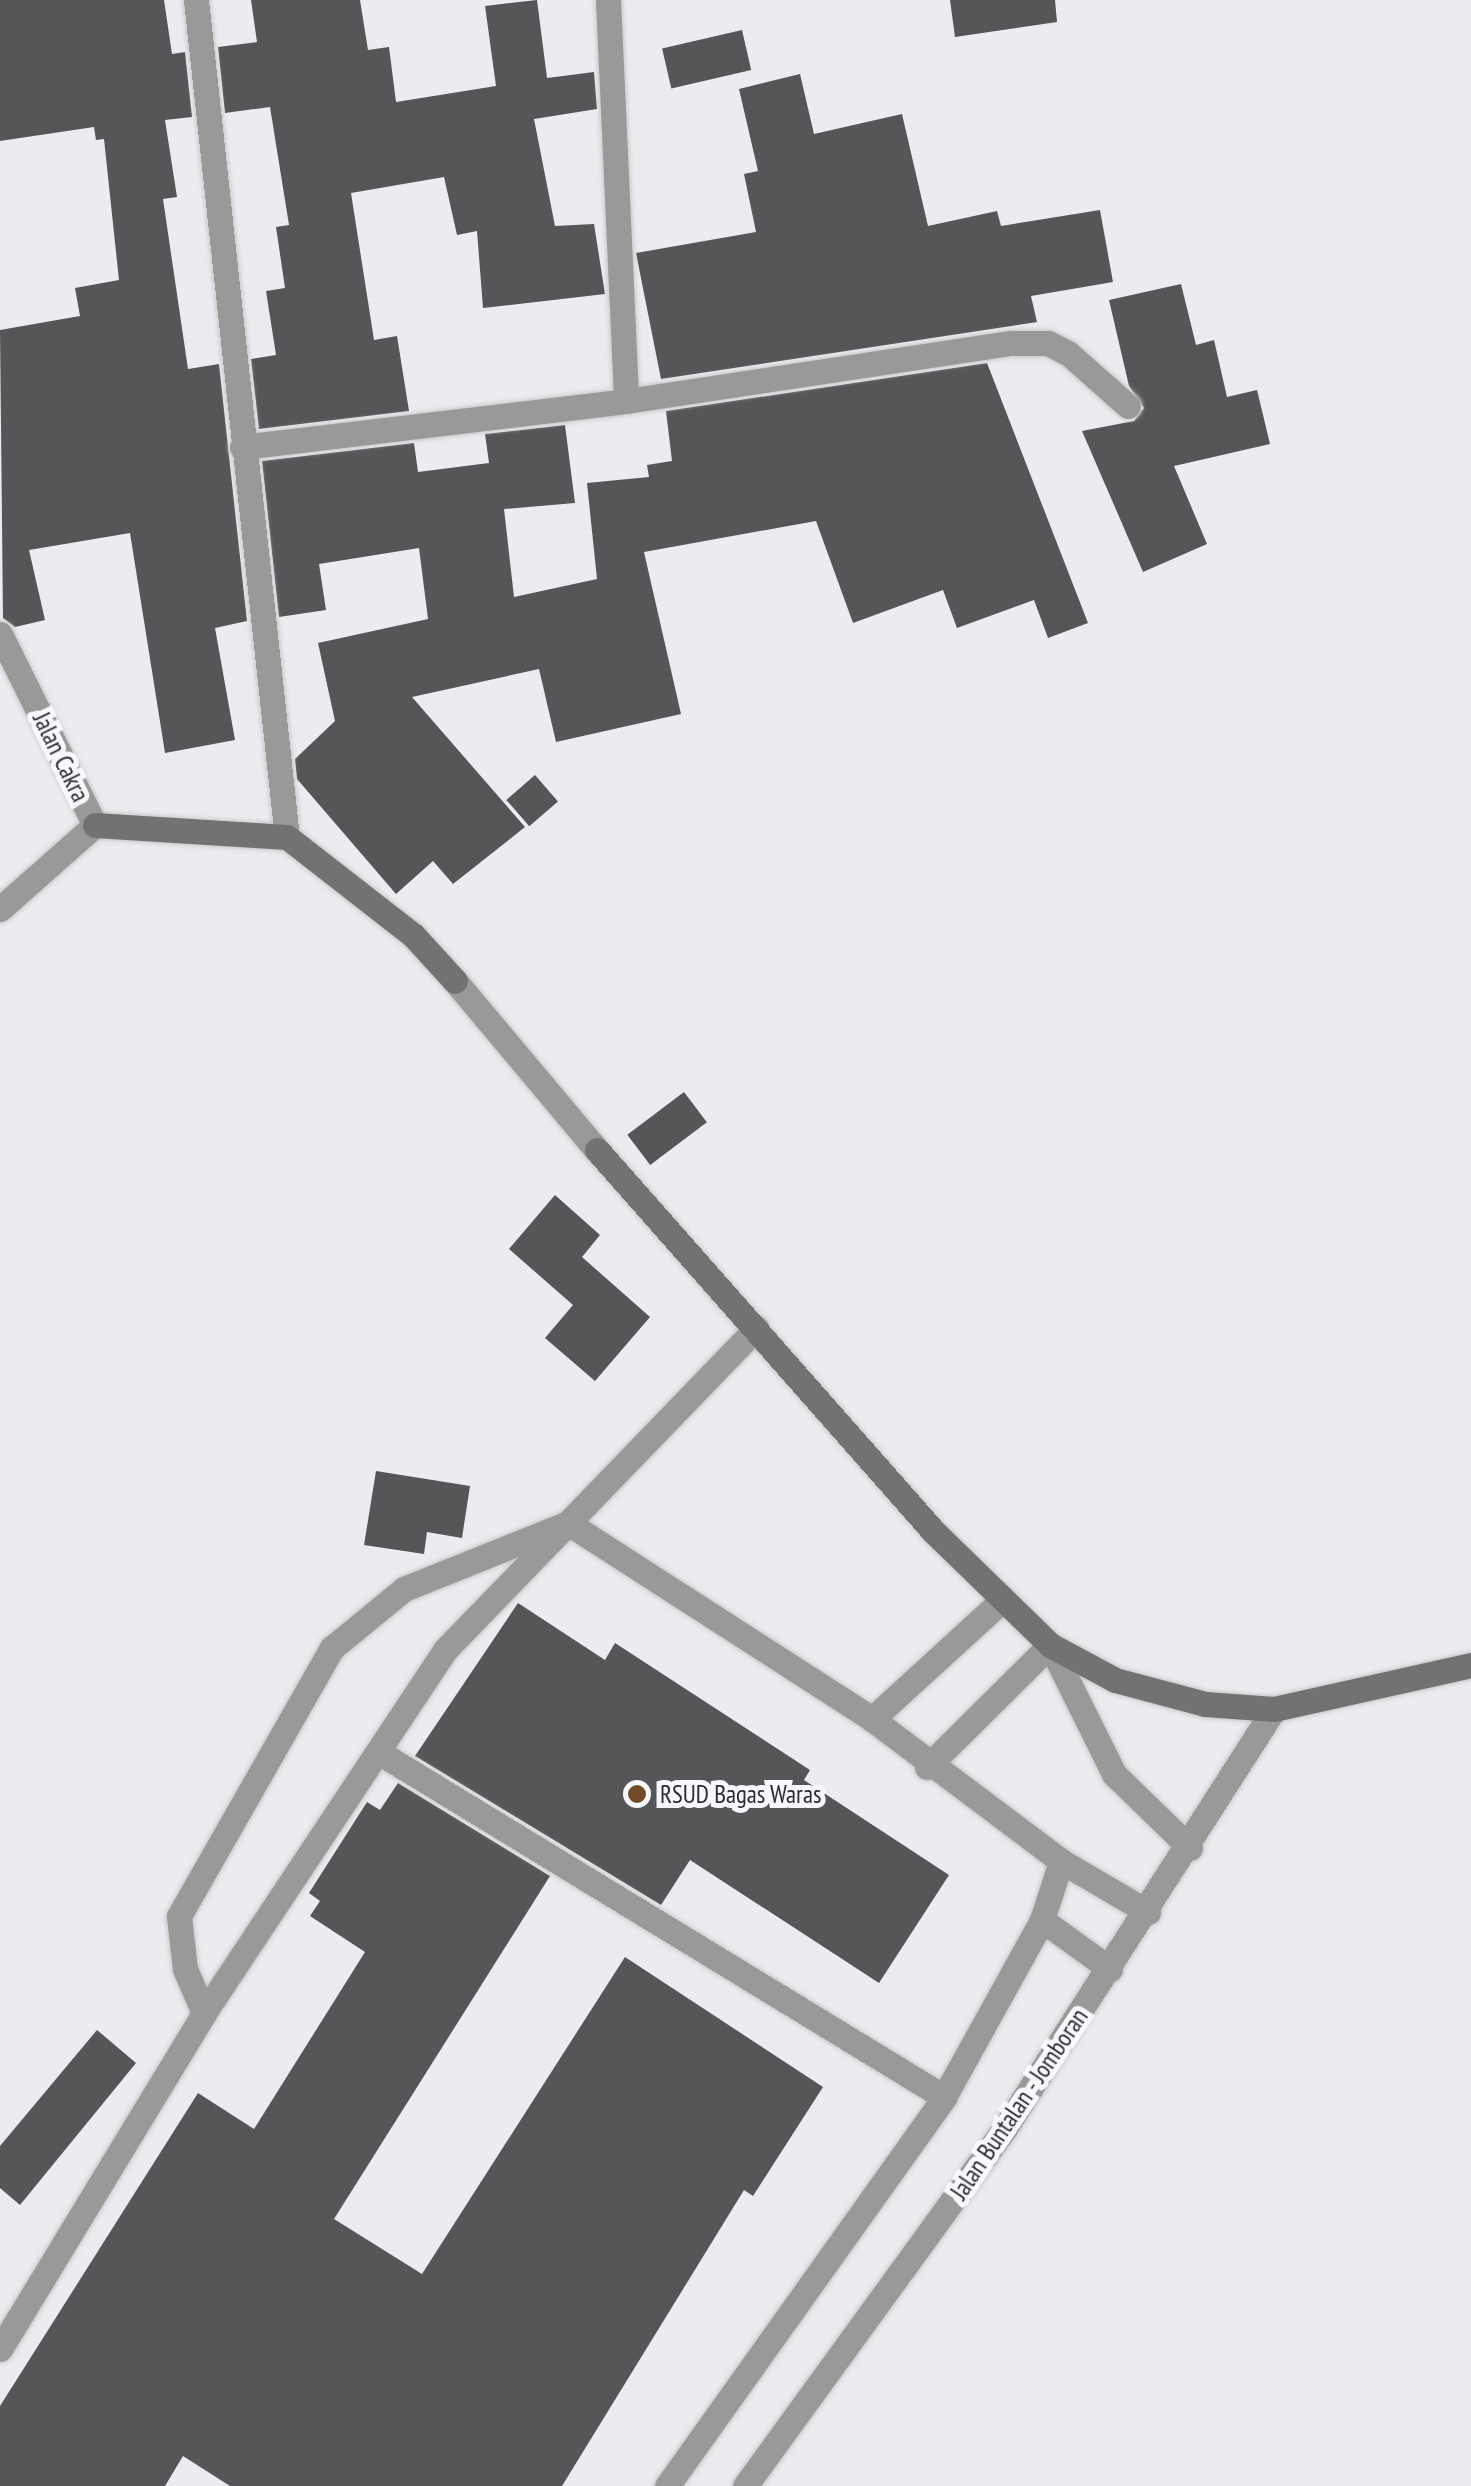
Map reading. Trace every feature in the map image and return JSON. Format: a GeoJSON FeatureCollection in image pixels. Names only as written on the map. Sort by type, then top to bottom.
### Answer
{"type":"FeatureCollection","features":[{"type":"Feature","properties":{"kind":"main road"},"geometry":{"type":"LineString","coordinates":[[95,825],[288,838],[414,935],[455,982]]}},
{"type":"Feature","properties":{"kind":"main road"},"geometry":{"type":"LineString","coordinates":[[597,1150],[999,1602],[1050,1646],[1115,1680],[1204,1704],[1274,1709],[1471,1665]]}},
{"type":"Feature","properties":{"kind":"street"},"geometry":{"type":"LineString","coordinates":[[196,0],[242,447],[288,838]]}},
{"type":"Feature","properties":{"kind":"street"},"geometry":{"type":"LineString","coordinates":[[608,0],[626,401]]}},
{"type":"Feature","properties":{"kind":"street"},"geometry":{"type":"LineString","coordinates":[[242,447],[626,401],[1048,343],[1128,406]]}},
{"type":"Feature","properties":{"kind":"street","name":"Jalan Cakra"},"geometry":{"type":"LineString","coordinates":[[0,634],[95,825]]}},
{"type":"Feature","properties":{"kind":"street"},"geometry":{"type":"LineString","coordinates":[[0,908],[95,825]]}},
{"type":"Feature","properties":{"kind":"street"},"geometry":{"type":"LineString","coordinates":[[455,982],[597,1150]]}},
{"type":"Feature","properties":{"kind":"street"},"geometry":{"type":"LineString","coordinates":[[0,2349],[204,2013],[380,1753],[444,1650],[756,1328]]}},
{"type":"Feature","properties":{"kind":"street"},"geometry":{"type":"LineString","coordinates":[[568,1523],[872,1719],[927,1767],[1060,1861],[1148,1912]]}},
{"type":"Feature","properties":{"kind":"street"},"geometry":{"type":"LineString","coordinates":[[204,2013],[185,1969],[180,1916],[332,1648],[404,1588],[568,1523]]}},
{"type":"Feature","properties":{"kind":"street"},"geometry":{"type":"LineString","coordinates":[[872,1719],[999,1602]]}},
{"type":"Feature","properties":{"kind":"street"},"geometry":{"type":"LineString","coordinates":[[927,1767],[1050,1646],[1089,1738],[1114,1774],[1190,1848]]}},
{"type":"Feature","properties":{"kind":"street","name":"Jalan Buntalan - Jomboran"},"geometry":{"type":"LineString","coordinates":[[745,2486],[1110,1969],[1190,1848],[1274,1709]]}},
{"type":"Feature","properties":{"kind":"street"},"geometry":{"type":"LineString","coordinates":[[380,1753],[944,2097]]}},
{"type":"Feature","properties":{"kind":"street"},"geometry":{"type":"LineString","coordinates":[[667,2486],[944,2097],[1042,1920],[1060,1861]]}},
{"type":"Feature","properties":{"kind":"street"},"geometry":{"type":"LineString","coordinates":[[1042,1920],[1110,1969]]}},
{"type":"Feature","properties":{"kind":"building"},"geometry":{"type":"Polygon","coordinates":[[[0,0],[164,0],[172,54],[185,52],[192,117],[165,120],[177,197],[163,199],[188,369],[219,364],[247,621],[215,628],[235,740],[165,753],[130,533],[29,550],[45,620],[15,627],[3,618],[0,330],[80,316],[75,288],[119,280],[104,139],[96,140],[94,127],[0,141],[0,0]]]}},
{"type":"Feature","properties":{"kind":"building"},"geometry":{"type":"Polygon","coordinates":[[[251,0],[360,0],[368,50],[389,47],[396,102],[496,86],[485,6],[537,0],[547,78],[594,72],[597,109],[534,119],[555,226],[594,224],[605,294],[483,308],[477,231],[457,235],[444,177],[351,193],[374,340],[397,336],[409,411],[259,429],[251,359],[276,355],[266,291],[285,288],[276,227],[289,225],[270,107],[225,113],[218,47],[257,42],[251,0]]]}},
{"type":"Feature","properties":{"kind":"building"},"geometry":{"type":"Polygon","coordinates":[[[950,0],[1055,0],[1057,22],[955,37],[950,0]]]}},
{"type":"Feature","properties":{"kind":"building"},"geometry":{"type":"Polygon","coordinates":[[[742,30],[751,70],[671,88],[662,48],[742,30]]]}},
{"type":"Feature","properties":{"kind":"building"},"geometry":{"type":"Polygon","coordinates":[[[800,74],[814,134],[902,114],[928,226],[997,211],[1001,226],[1100,210],[1113,282],[1031,296],[1037,322],[661,379],[636,253],[756,232],[744,174],[758,171],[739,89],[800,74]]]}},
{"type":"Feature","properties":{"kind":"building"},"geometry":{"type":"Polygon","coordinates":[[[1181,284],[1196,345],[1214,340],[1227,397],[1257,390],[1270,444],[1174,466],[1207,544],[1143,572],[1082,431],[1134,421],[1144,408],[1129,386],[1109,300],[1181,284]]]}},
{"type":"Feature","properties":{"kind":"building"},"geometry":{"type":"Polygon","coordinates":[[[987,363],[1088,623],[1048,638],[1034,600],[957,628],[943,590],[853,623],[816,521],[644,552],[681,714],[556,742],[539,669],[412,697],[525,827],[453,884],[433,861],[396,894],[297,779],[295,759],[335,721],[318,643],[428,619],[419,548],[319,564],[326,610],[279,617],[262,461],[414,443],[418,472],[489,463],[485,434],[565,425],[575,503],[504,509],[514,597],[597,579],[587,483],[649,477],[647,465],[672,461],[666,411],[987,363]]]}},
{"type":"Feature","properties":{"kind":"building"},"geometry":{"type":"Polygon","coordinates":[[[535,775],[558,801],[529,826],[506,800],[535,775]]]}},
{"type":"Feature","properties":{"kind":"building"},"geometry":{"type":"Polygon","coordinates":[[[684,1092],[707,1122],[650,1165],[627,1135],[684,1092]]]}},
{"type":"Feature","properties":{"kind":"building"},"geometry":{"type":"Polygon","coordinates":[[[555,1195],[600,1235],[582,1257],[650,1317],[595,1381],[545,1338],[573,1305],[509,1249],[555,1195]]]}},
{"type":"Feature","properties":{"kind":"building"},"geometry":{"type":"Polygon","coordinates":[[[376,1471],[470,1486],[462,1538],[427,1532],[424,1554],[364,1545],[376,1471]]]}},
{"type":"Feature","properties":{"kind":"building"},"geometry":{"type":"Polygon","coordinates":[[[518,1603],[605,1660],[615,1643],[810,1770],[804,1780],[949,1875],[879,1983],[690,1860],[661,1905],[415,1756],[518,1603]]]}},
{"type":"Feature","properties":{"kind":"building"},"geometry":{"type":"Polygon","coordinates":[[[398,1783],[550,1876],[334,2219],[422,2274],[625,1957],[823,2087],[753,2196],[744,2190],[562,2486],[230,2486],[183,2456],[165,2486],[0,2486],[0,2406],[198,2093],[254,2129],[365,1952],[310,1916],[320,1901],[309,1893],[367,1802],[380,1810],[398,1783]]]}},
{"type":"Feature","properties":{"kind":"building"},"geometry":{"type":"Polygon","coordinates":[[[97,2030],[136,2063],[20,2205],[0,2188],[0,2146],[97,2030]]]}},
{"type":"Feature","properties":{"kind":"place","name":"RSUD Bagas Waras"},"geometry":{"type":"Point","coordinates":[637,1794]}}]}
